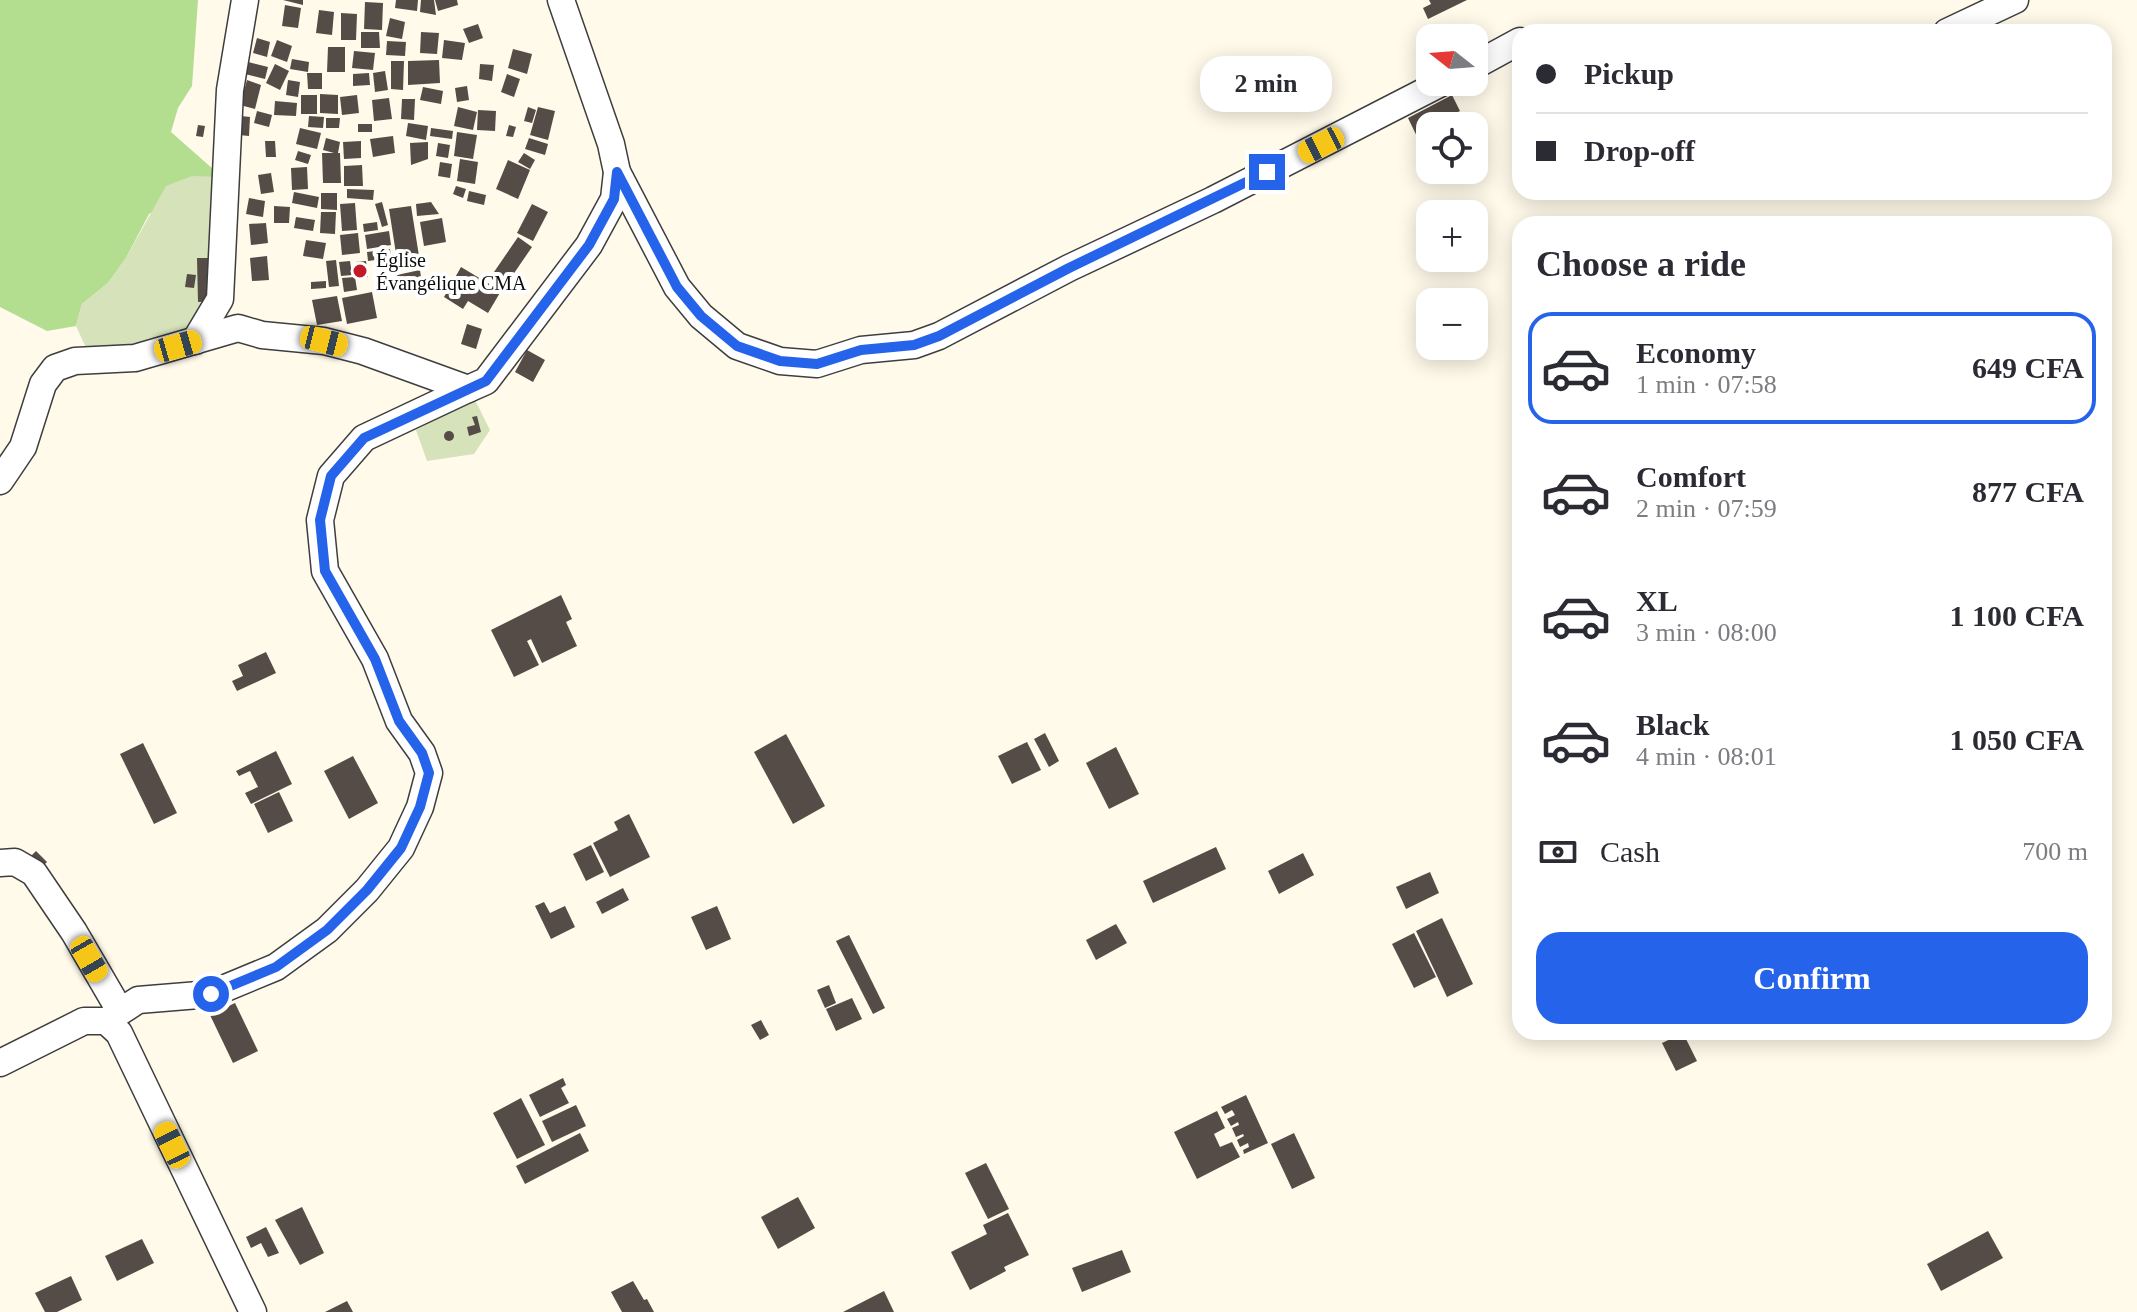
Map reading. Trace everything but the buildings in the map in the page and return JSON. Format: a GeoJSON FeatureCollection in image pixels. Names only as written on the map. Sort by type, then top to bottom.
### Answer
{"type":"FeatureCollection","features":[{"type":"Feature","properties":{"kind":"street"},"geometry":{"type":"LineString","coordinates":[[195,341],[220,299],[230,90],[245,0]]}},
{"type":"Feature","properties":{"kind":"street"},"geometry":{"type":"LineString","coordinates":[[561,0],[611,144],[617,172],[677,287],[701,316],[737,346],[780,361],[817,364],[861,350],[914,345],[939,336],[1416,96]]}},
{"type":"Feature","properties":{"kind":"street"},"geometry":{"type":"LineString","coordinates":[[1964,24],[2015,0]]}},
{"type":"Feature","properties":{"kind":"street"},"geometry":{"type":"LineString","coordinates":[[1488,58],[1512,45]]}},
{"type":"Feature","properties":{"kind":"street"},"geometry":{"type":"LineString","coordinates":[[0,1063],[84,1021],[113,1016],[138,1000],[211,994],[276,967],[327,930],[367,890],[401,848],[420,807],[429,773],[422,753],[399,721],[375,659],[325,571],[320,520],[331,476],[364,438],[486,381],[589,245],[614,199],[617,172]]}},
{"type":"Feature","properties":{"kind":"street"},"geometry":{"type":"LineString","coordinates":[[0,481],[23,447],[43,384],[55,368],[75,361],[135,358],[238,328],[262,335],[324,341],[363,351],[468,389]]}},
{"type":"Feature","properties":{"kind":"street"},"geometry":{"type":"LineString","coordinates":[[0,863],[15,862],[34,873],[74,932],[253,1312]]}},
{"type":"Feature","properties":{"kind":"green space"},"geometry":{"type":"Polygon","coordinates":[[[0,0],[198,0],[192,86],[178,108],[171,132],[222,177],[149,214],[126,258],[108,283],[82,304],[76,326],[47,331],[0,307],[0,0]]]}},
{"type":"Feature","properties":{"kind":"green space"},"geometry":{"type":"Polygon","coordinates":[[[192,176],[222,177],[211,322],[117,353],[87,350],[76,326],[82,304],[108,283],[126,258],[166,186],[192,176]]]}},
{"type":"Feature","properties":{"kind":"green space"},"geometry":{"type":"Polygon","coordinates":[[[475,400],[490,430],[474,454],[427,461],[416,430],[475,400]]]}},
{"type":"Feature","properties":{"kind":"place","name":"Église Évangélique CMA"},"geometry":{"type":"Point","coordinates":[360,271]}},
{"type":"Feature","properties":{"kind":"route"},"geometry":{"type":"LineString","coordinates":[[211,994],[276,967],[327,930],[367,890],[401,848],[420,807],[429,773],[422,753],[399,721],[375,659],[325,571],[320,520],[331,476],[364,438],[486,381],[589,245],[614,199],[617,172],[677,287],[701,316],[737,346],[780,361],[817,364],[861,350],[914,345],[939,336],[1069,268],[1267,172]]}}]}
